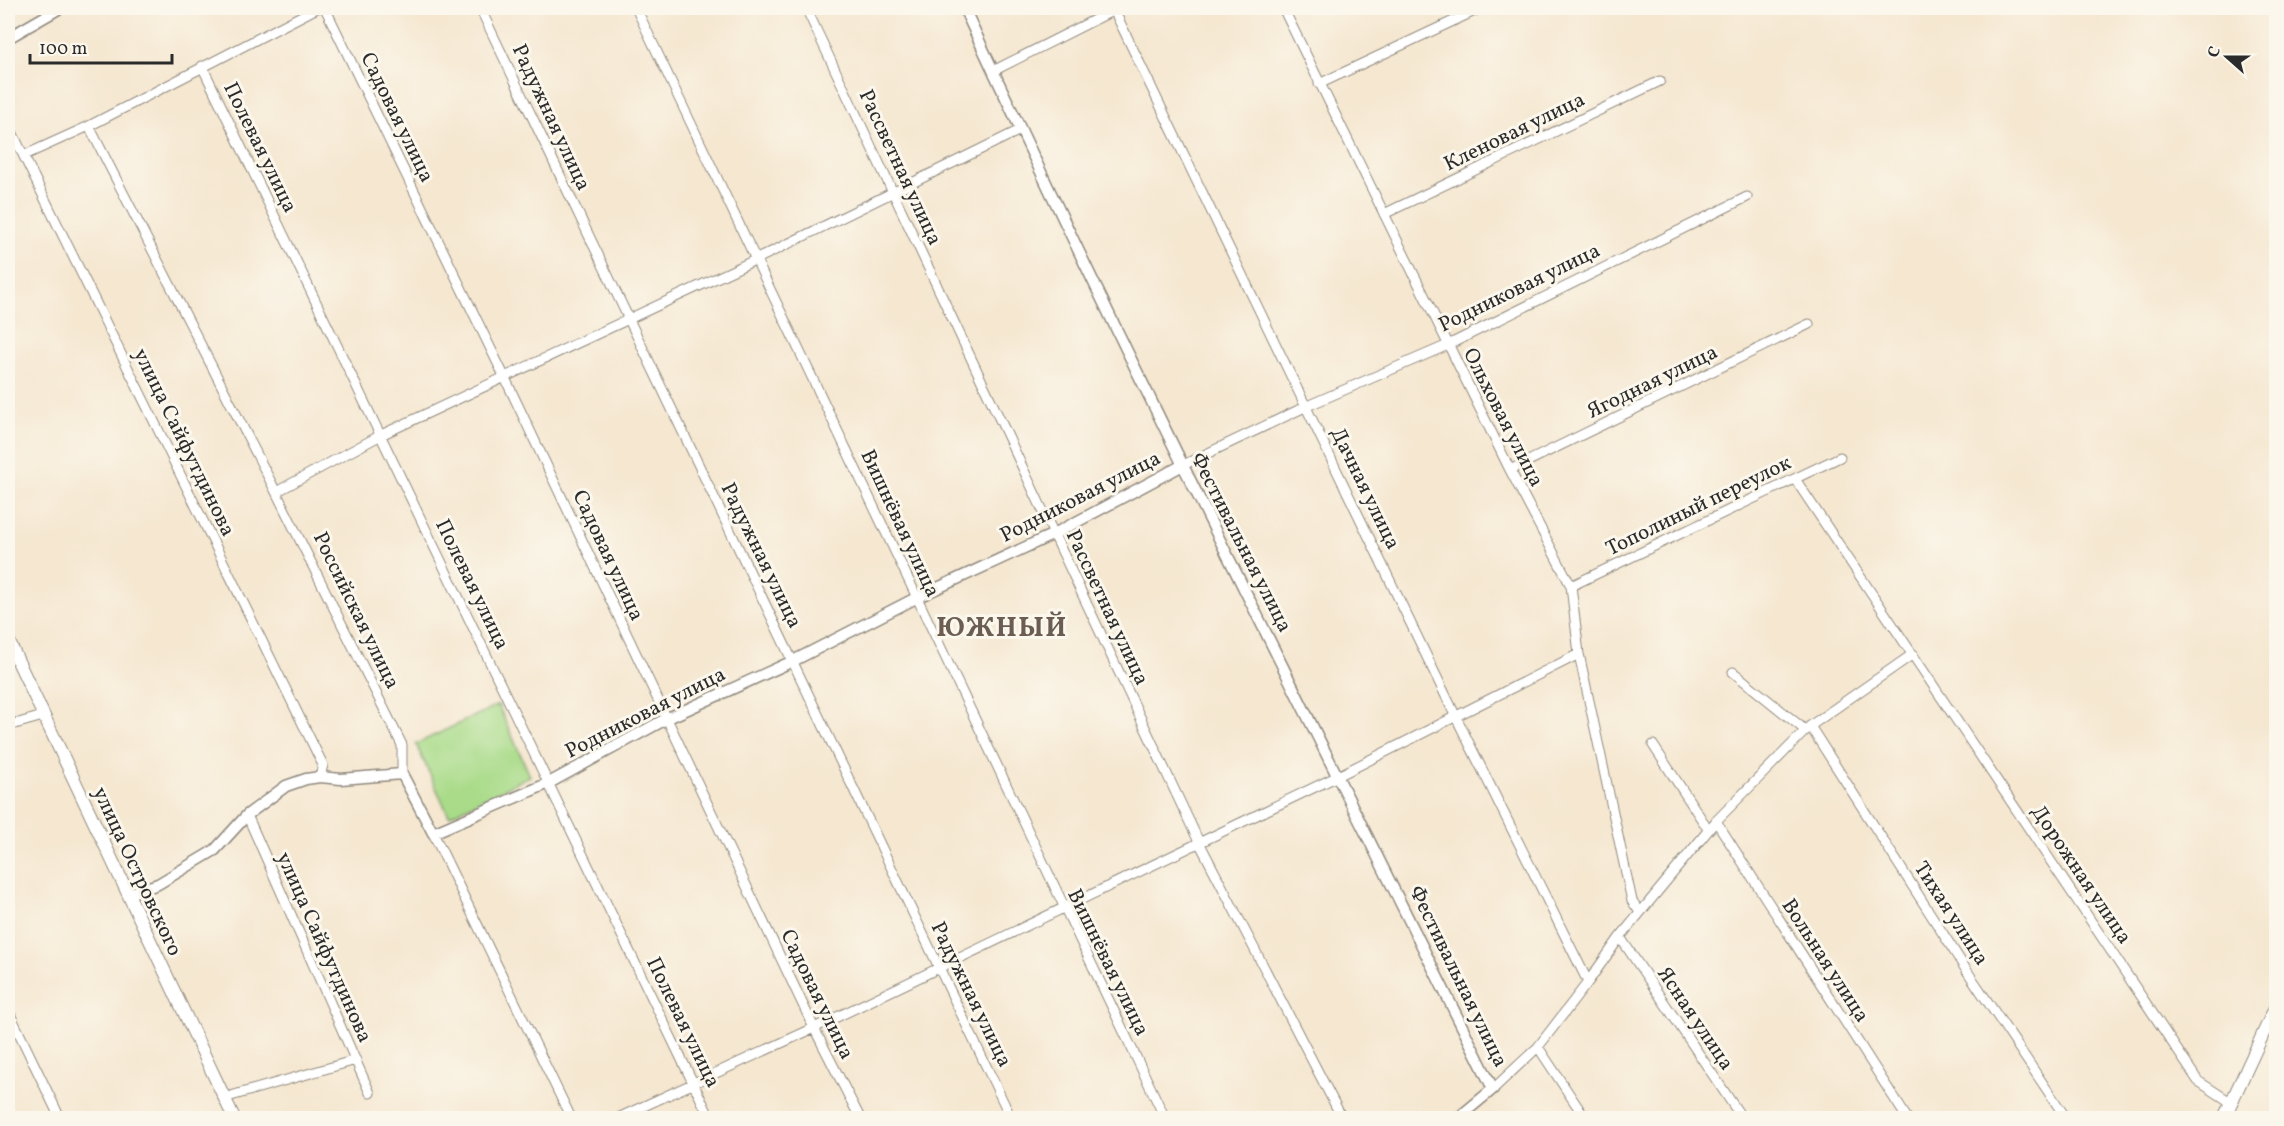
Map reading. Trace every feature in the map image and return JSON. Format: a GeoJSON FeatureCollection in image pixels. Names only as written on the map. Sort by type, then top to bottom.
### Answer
{"type":"FeatureCollection","features":[{"type":"Feature","properties":{"kind":"main road","name":"улица Островского"},"geometry":{"type":"LineString","coordinates":[[8,640],[234,1119]]}},
{"type":"Feature","properties":{"kind":"main road"},"geometry":{"type":"LineString","coordinates":[[2224,1119],[2277,1006]]}},
{"type":"Feature","properties":{"kind":"street"},"geometry":{"type":"LineString","coordinates":[[8,38],[60,8]]}},
{"type":"Feature","properties":{"kind":"street"},"geometry":{"type":"LineString","coordinates":[[25,155],[89,126],[317,8]]}},
{"type":"Feature","properties":{"kind":"street","name":"Садовая улица"},"geometry":{"type":"LineString","coordinates":[[325,8],[504,376],[814,1029],[860,1119]]}},
{"type":"Feature","properties":{"kind":"street","name":"Радужная улица"},"geometry":{"type":"LineString","coordinates":[[480,8],[1011,1119]]}},
{"type":"Feature","properties":{"kind":"street","name":"Вишнёвая улица"},"geometry":{"type":"LineString","coordinates":[[636,8],[1165,1119]]}},
{"type":"Feature","properties":{"kind":"street","name":"Рассветная улица"},"geometry":{"type":"LineString","coordinates":[[806,8],[1199,842],[1342,1119]]}},
{"type":"Feature","properties":{"kind":"street","name":"Фестивальная улица"},"geometry":{"type":"LineString","coordinates":[[964,8],[1181,466],[1493,1089]]}},
{"type":"Feature","properties":{"kind":"street"},"geometry":{"type":"LineString","coordinates":[[993,71],[1115,8]]}},
{"type":"Feature","properties":{"kind":"street","name":"Дачная улица"},"geometry":{"type":"LineString","coordinates":[[1115,8],[1456,717],[1588,982]]}},
{"type":"Feature","properties":{"kind":"street","name":"Ольховая улица"},"geometry":{"type":"LineString","coordinates":[[1283,8],[1510,470],[1571,586],[1579,654],[1632,901],[1640,912]]}},
{"type":"Feature","properties":{"kind":"street"},"geometry":{"type":"LineString","coordinates":[[1319,84],[1481,8]]}},
{"type":"Feature","properties":{"kind":"street","name":"Полевая улица"},"geometry":{"type":"LineString","coordinates":[[202,66],[710,1119]]}},
{"type":"Feature","properties":{"kind":"street","name":"Кленовая улица"},"geometry":{"type":"LineString","coordinates":[[1384,214],[1660,81]]}},
{"type":"Feature","properties":{"kind":"street","name":"улица Сайфутдинова"},"geometry":{"type":"LineString","coordinates":[[8,124],[323,765],[320,777]]}},
{"type":"Feature","properties":{"kind":"street","name":"Российская улица"},"geometry":{"type":"LineString","coordinates":[[89,126],[402,745],[402,774],[433,833],[571,1119]]}},
{"type":"Feature","properties":{"kind":"street"},"geometry":{"type":"LineString","coordinates":[[276,492],[381,435],[757,259],[1020,130]]}},
{"type":"Feature","properties":{"kind":"street","name":"Родниковая улица"},"geometry":{"type":"LineString","coordinates":[[433,833],[549,783],[666,719],[793,661],[916,598],[1054,534],[1181,466],[1307,406],[1448,345],[1747,197]]}},
{"type":"Feature","properties":{"kind":"street","name":"Ягодная улица"},"geometry":{"type":"LineString","coordinates":[[1510,470],[1809,324]]}},
{"type":"Feature","properties":{"kind":"street","name":"Тополиный переулок"},"geometry":{"type":"LineString","coordinates":[[1571,586],[1840,457]]}},
{"type":"Feature","properties":{"kind":"street","name":"Дорожная улица"},"geometry":{"type":"LineString","coordinates":[[1795,478],[2198,1081],[2232,1103]]}},
{"type":"Feature","properties":{"kind":"street"},"geometry":{"type":"LineString","coordinates":[[618,1119],[814,1029],[1338,776],[1579,654]]}},
{"type":"Feature","properties":{"kind":"street"},"geometry":{"type":"LineString","coordinates":[[1458,1119],[1538,1047],[1620,937],[1708,829],[1808,728],[1913,654]]}},
{"type":"Feature","properties":{"kind":"street","name":"Тихая улица"},"geometry":{"type":"LineString","coordinates":[[1733,672],[1808,728],[2066,1119]]}},
{"type":"Feature","properties":{"kind":"street"},"geometry":{"type":"LineString","coordinates":[[8,726],[43,716]]}},
{"type":"Feature","properties":{"kind":"street"},"geometry":{"type":"LineString","coordinates":[[1653,745],[1708,829]]}},
{"type":"Feature","properties":{"kind":"street"},"geometry":{"type":"LineString","coordinates":[[128,894],[158,884],[215,850],[247,815],[286,786],[320,777],[340,779],[402,774]]}},
{"type":"Feature","properties":{"kind":"street","name":"улица Сайфутдинова"},"geometry":{"type":"LineString","coordinates":[[247,815],[370,1093]]}},
{"type":"Feature","properties":{"kind":"street","name":"Вольная улица"},"geometry":{"type":"LineString","coordinates":[[1716,821],[1907,1119]]}},
{"type":"Feature","properties":{"kind":"street","name":"Ясная улица"},"geometry":{"type":"LineString","coordinates":[[1620,937],[1742,1119]]}},
{"type":"Feature","properties":{"kind":"street"},"geometry":{"type":"LineString","coordinates":[[8,1010],[60,1119]]}},
{"type":"Feature","properties":{"kind":"street"},"geometry":{"type":"LineString","coordinates":[[1538,1047],[1585,1119]]}},
{"type":"Feature","properties":{"kind":"street"},"geometry":{"type":"LineString","coordinates":[[224,1098],[356,1060]]}},
{"type":"Feature","properties":{"kind":"green space"},"geometry":{"type":"Polygon","coordinates":[[[498,705],[530,776],[449,816],[416,744],[498,705]]]}},
{"type":"Feature","properties":{"kind":"district","name":"ЮЖНЫЙ"},"geometry":{"type":"Point","coordinates":[1002,627]}}]}
